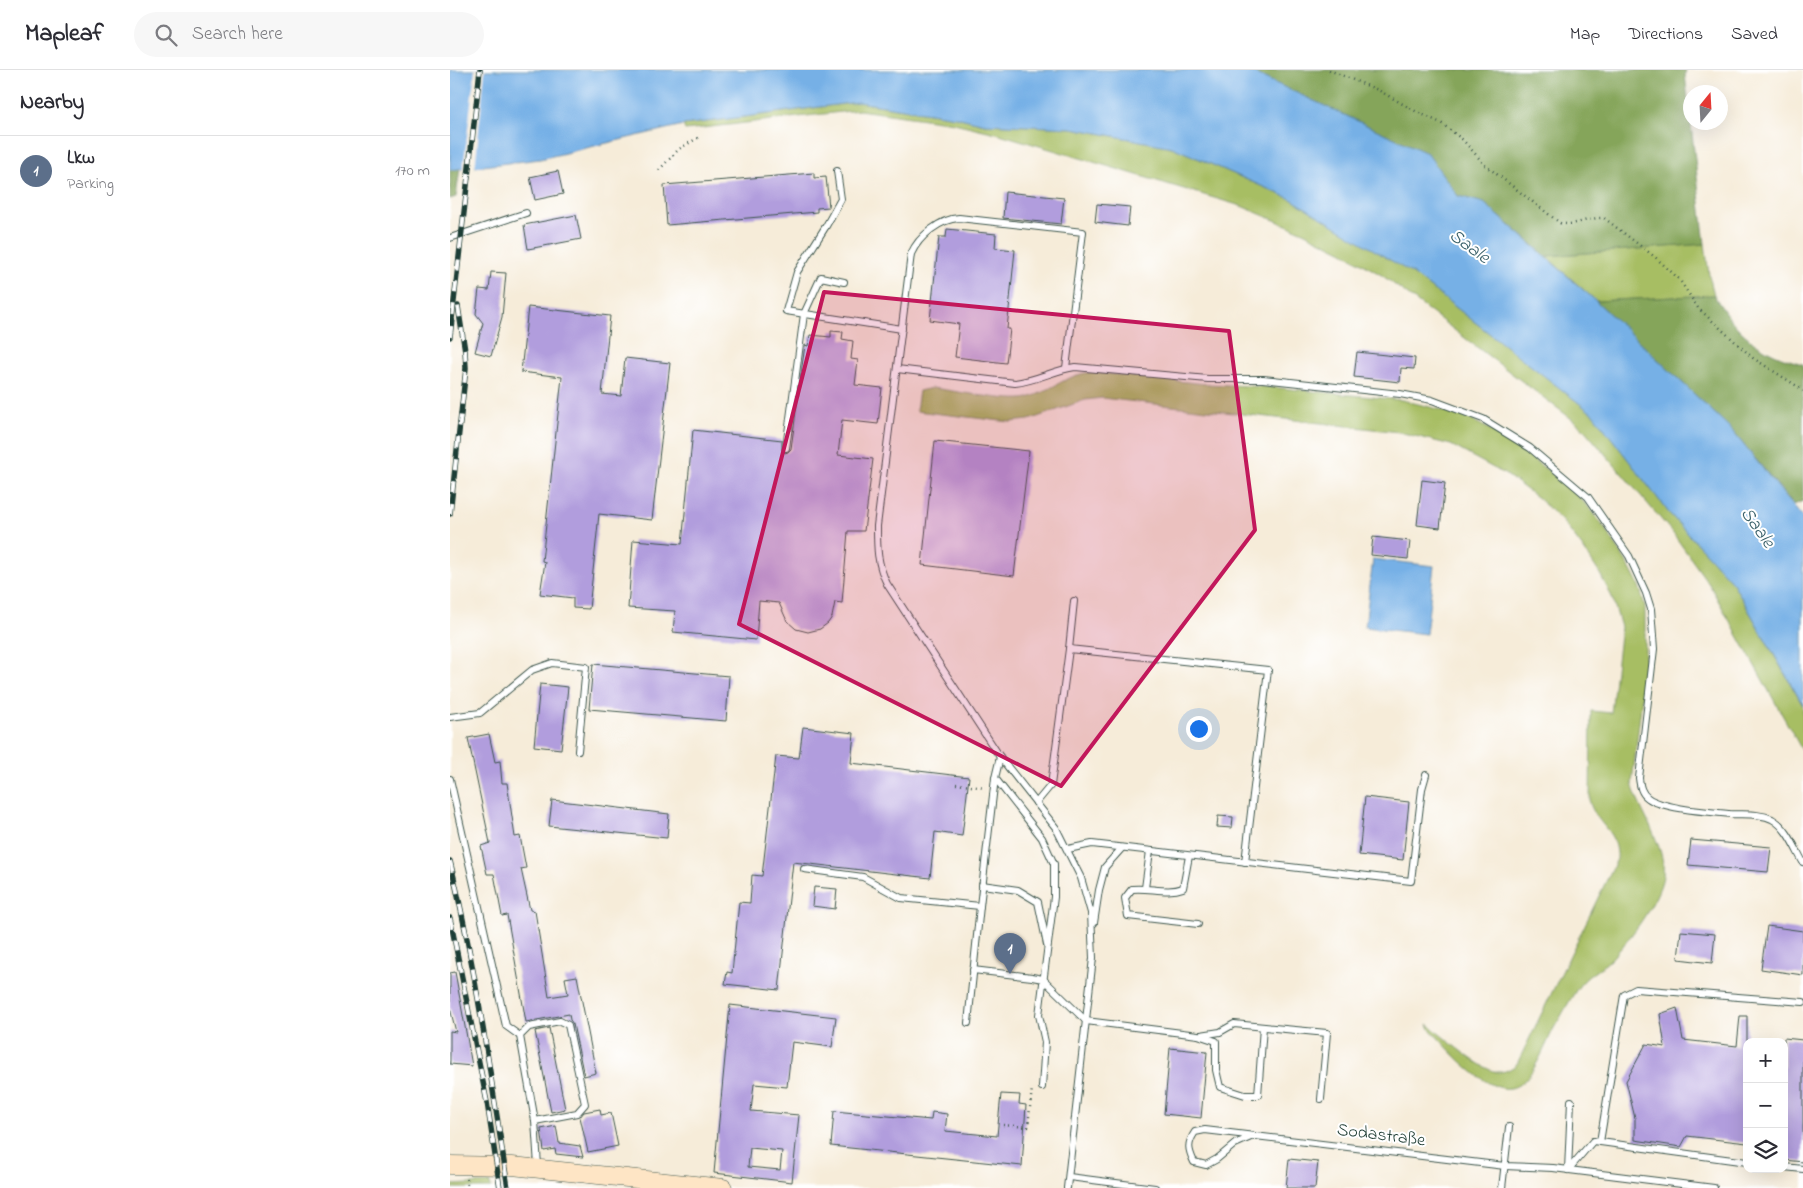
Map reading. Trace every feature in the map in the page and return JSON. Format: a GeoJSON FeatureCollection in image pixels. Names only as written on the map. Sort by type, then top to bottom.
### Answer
{"type":"FeatureCollection","features":[{"type":"Feature","properties":{"kind":"main road"},"geometry":{"type":"LineString","coordinates":[[450,1165],[505,1165],[723,1188]]}},
{"type":"Feature","properties":{"kind":"lane"},"geometry":{"type":"LineString","coordinates":[[837,171],[841,200],[797,272],[786,311],[902,330]]}},
{"type":"Feature","properties":{"kind":"lane"},"geometry":{"type":"LineString","coordinates":[[450,238],[526,213]]}},
{"type":"Feature","properties":{"kind":"lane"},"geometry":{"type":"LineString","coordinates":[[1066,368],[1083,232],[959,218],[942,222],[919,242],[911,254],[877,526],[876,551],[880,569],[887,584],[1000,756],[1056,828],[1081,878],[1091,913],[1093,958],[1068,1188]]}},
{"type":"Feature","properties":{"kind":"lane"},"geometry":{"type":"LineString","coordinates":[[786,448],[804,314],[821,277],[844,282]]}},
{"type":"Feature","properties":{"kind":"lane"},"geometry":{"type":"LineString","coordinates":[[897,369],[1015,383],[1030,382],[1066,368],[1075,367],[1208,379],[1263,379],[1400,394],[1432,400],[1483,419],[1516,438],[1588,497],[1629,556],[1646,594],[1652,609],[1654,649],[1639,778],[1640,788],[1647,797],[1657,803],[1772,819],[1781,826],[1803,862]]}},
{"type":"Feature","properties":{"kind":"lane"},"geometry":{"type":"LineString","coordinates":[[1036,803],[1051,785],[1074,601]]}},
{"type":"Feature","properties":{"kind":"lane"},"geometry":{"type":"LineString","coordinates":[[1069,649],[1268,670],[1245,862]]}},
{"type":"Feature","properties":{"kind":"lane"},"geometry":{"type":"LineString","coordinates":[[450,717],[480,712],[532,670],[552,663],[586,667],[578,751]]}},
{"type":"Feature","properties":{"kind":"lane"},"geometry":{"type":"LineString","coordinates":[[968,1023],[982,885],[995,778],[1000,756]]}},
{"type":"Feature","properties":{"kind":"lane"},"geometry":{"type":"LineString","coordinates":[[1068,849],[1092,844],[1411,881],[1422,789],[1426,775]]}},
{"type":"Feature","properties":{"kind":"lane"},"geometry":{"type":"LineString","coordinates":[[995,778],[1042,838],[1054,864],[1054,897],[1039,1016],[1045,1042],[1042,1087]]}},
{"type":"Feature","properties":{"kind":"lane"},"geometry":{"type":"LineString","coordinates":[[450,779],[506,1026],[520,1036],[535,1121],[539,1157],[538,1168]]}},
{"type":"Feature","properties":{"kind":"lane"},"geometry":{"type":"LineString","coordinates":[[1093,934],[1099,890],[1105,867],[1122,848]]}},
{"type":"Feature","properties":{"kind":"lane"},"geometry":{"type":"LineString","coordinates":[[1145,888],[1150,851]]}},
{"type":"Feature","properties":{"kind":"lane"},"geometry":{"type":"LineString","coordinates":[[1189,856],[1183,888],[1174,891],[1145,888],[1132,889],[1125,898],[1128,916],[1198,924]]}},
{"type":"Feature","properties":{"kind":"lane"},"geometry":{"type":"LineString","coordinates":[[804,869],[863,877],[901,898],[980,906]]}},
{"type":"Feature","properties":{"kind":"lane"},"geometry":{"type":"LineString","coordinates":[[982,885],[1018,890],[1038,902],[1048,951]]}},
{"type":"Feature","properties":{"kind":"lane"},"geometry":{"type":"LineString","coordinates":[[973,970],[1043,980],[1086,1021],[1198,1036],[1216,1041],[1216,1070],[1220,1087],[1245,1095],[1258,1095],[1264,1026]]}},
{"type":"Feature","properties":{"kind":"lane"},"geometry":{"type":"LineString","coordinates":[[1600,1142],[1624,995],[1636,989],[1803,1002]]}},
{"type":"Feature","properties":{"kind":"lane"},"geometry":{"type":"LineString","coordinates":[[520,1036],[528,1027],[560,1021],[568,1025],[585,1104],[577,1113],[535,1121]]}},
{"type":"Feature","properties":{"kind":"lane"},"geometry":{"type":"LineString","coordinates":[[1198,1036],[1220,1032],[1234,1024],[1327,1033],[1321,1099]]}},
{"type":"Feature","properties":{"kind":"lane"},"geometry":{"type":"LineString","coordinates":[[1568,1170],[1571,1101]]}},
{"type":"Feature","properties":{"kind":"lane"},"geometry":{"type":"LineString","coordinates":[[1502,1188],[1509,1127]]}},
{"type":"Feature","properties":{"kind":"lane","name":"Sodastraße"},"geometry":{"type":"LineString","coordinates":[[1253,1136],[1235,1144],[1217,1159],[1206,1165],[1194,1162],[1190,1152],[1189,1141],[1196,1132],[1205,1130],[1505,1166],[1568,1170],[1714,1188]]}},
{"type":"Feature","properties":{"kind":"lane"},"geometry":{"type":"LineString","coordinates":[[1568,1170],[1593,1141],[1743,1161]]}},
{"type":"Feature","properties":{"kind":"lane"},"geometry":{"type":"LineString","coordinates":[[1788,1167],[1803,1169]]}},
{"type":"Feature","properties":{"kind":"lane"},"geometry":{"type":"LineString","coordinates":[[1069,1177],[1155,1188]]}},
{"type":"Feature","properties":{"kind":"path"},"geometry":{"type":"LineString","coordinates":[[1328,70],[1378,90],[1441,123],[1463,140],[1485,165],[1560,223],[1570,225],[1595,217],[1604,218],[1679,279],[1698,308],[1753,358],[1803,391]]}},
{"type":"Feature","properties":{"kind":"path"},"geometry":{"type":"LineString","coordinates":[[659,170],[679,149],[700,136]]}},
{"type":"Feature","properties":{"kind":"path"},"geometry":{"type":"LineString","coordinates":[[956,784],[994,789]]}},
{"type":"Feature","properties":{"kind":"path"},"geometry":{"type":"LineString","coordinates":[[1003,1125],[1028,1127],[1032,1087]]}},
{"type":"Feature","properties":{"kind":"highlighted area"},"geometry":{"type":"Polygon","coordinates":[[[824,292],[1229,331],[1255,530],[1061,786],[739,624],[824,292]]]}},
{"type":"Feature","properties":{"kind":"green space"},"geometry":{"type":"Polygon","coordinates":[[[1247,70],[1686,70],[1686,85],[1683,85],[1683,130],[1692,130],[1705,244],[1546,256],[1484,203],[1458,196],[1427,153],[1247,70]]]}},
{"type":"Feature","properties":{"kind":"green space"},"geometry":{"type":"Polygon","coordinates":[[[858,102],[956,117],[985,124],[1072,128],[1172,147],[1291,199],[1413,274],[1593,414],[1669,513],[1733,583],[1803,706],[1803,752],[1709,584],[1672,532],[1581,426],[1383,276],[1343,252],[1303,232],[1241,206],[996,133],[954,123],[859,110],[685,130],[683,125],[858,102]]]}},
{"type":"Feature","properties":{"kind":"green space"},"geometry":{"type":"Polygon","coordinates":[[[460,168],[456,197],[450,199],[450,170],[460,168]]]}},
{"type":"Feature","properties":{"kind":"green space"},"geometry":{"type":"Polygon","coordinates":[[[1705,244],[1714,295],[1596,301],[1546,256],[1705,244]]]}},
{"type":"Feature","properties":{"kind":"green space"},"geometry":{"type":"Polygon","coordinates":[[[1714,295],[1740,331],[1751,340],[1774,354],[1803,364],[1803,501],[1794,505],[1729,427],[1596,301],[1714,295]]]}},
{"type":"Feature","properties":{"kind":"green space"},"geometry":{"type":"Polygon","coordinates":[[[1092,372],[1206,384],[1270,387],[1402,400],[1462,415],[1497,433],[1574,492],[1593,512],[1626,561],[1639,586],[1645,606],[1645,672],[1632,783],[1661,853],[1663,876],[1656,897],[1642,920],[1611,959],[1581,984],[1554,1028],[1537,1063],[1519,1085],[1511,1088],[1501,1088],[1478,1076],[1446,1047],[1430,1029],[1428,1024],[1473,1060],[1492,1071],[1504,1071],[1517,1064],[1617,859],[1615,842],[1593,811],[1590,803],[1591,711],[1611,713],[1621,627],[1612,597],[1600,574],[1563,522],[1539,499],[1508,476],[1451,445],[1399,432],[1102,398],[1085,400],[1029,420],[1010,422],[916,411],[919,391],[932,388],[996,398],[1020,399],[1036,395],[1083,373],[1092,372]]]}},
{"type":"Feature","properties":{"kind":"green space"},"geometry":{"type":"Polygon","coordinates":[[[490,1183],[491,1188],[450,1188],[450,1185],[490,1183]]]}},
{"type":"Feature","properties":{"kind":"water","name":"Saale"},"geometry":{"type":"Polygon","coordinates":[[[450,70],[1247,70],[1427,153],[1458,196],[1484,203],[1596,301],[1729,427],[1803,518],[1803,705],[1733,583],[1669,513],[1593,414],[1413,274],[1291,199],[1172,147],[1072,128],[985,124],[956,117],[858,102],[683,125],[540,159],[450,170],[450,70]]]}},
{"type":"Feature","properties":{"kind":"water"},"geometry":{"type":"Polygon","coordinates":[[[1373,559],[1434,566],[1426,634],[1365,627],[1373,559]]]}},
{"type":"Feature","properties":{"kind":"pier"},"geometry":{"type":"Polygon","coordinates":[[[475,70],[485,70],[475,169],[463,170],[475,70]]]}},
{"type":"Feature","properties":{"kind":"building"},"geometry":{"type":"Polygon","coordinates":[[[558,171],[563,194],[535,200],[530,177],[558,171]]]}},
{"type":"Feature","properties":{"kind":"building"},"geometry":{"type":"Polygon","coordinates":[[[814,173],[814,178],[826,177],[829,207],[817,208],[817,212],[667,225],[664,185],[814,173]]]}},
{"type":"Feature","properties":{"kind":"building"},"geometry":{"type":"Polygon","coordinates":[[[1005,192],[1064,198],[1061,224],[1003,218],[1005,192]]]}},
{"type":"Feature","properties":{"kind":"building"},"geometry":{"type":"Polygon","coordinates":[[[1097,204],[1130,207],[1128,226],[1095,222],[1097,204]]]}},
{"type":"Feature","properties":{"kind":"building"},"geometry":{"type":"Polygon","coordinates":[[[576,215],[581,239],[528,249],[524,225],[576,215]]]}},
{"type":"Feature","properties":{"kind":"building"},"geometry":{"type":"Polygon","coordinates":[[[947,229],[996,234],[995,248],[1015,250],[1007,329],[1010,329],[1006,363],[955,357],[959,324],[930,320],[939,237],[946,237],[947,229]]]}},
{"type":"Feature","properties":{"kind":"building"},"geometry":{"type":"Polygon","coordinates":[[[491,272],[506,273],[502,317],[491,356],[475,352],[483,323],[476,314],[479,289],[489,290],[491,272]]]}},
{"type":"Feature","properties":{"kind":"building"},"geometry":{"type":"Polygon","coordinates":[[[528,307],[610,316],[602,394],[621,396],[625,358],[670,363],[652,520],[599,514],[589,609],[573,608],[573,598],[540,594],[545,562],[542,561],[562,377],[521,372],[528,307]]]}},
{"type":"Feature","properties":{"kind":"building"},"geometry":{"type":"Polygon","coordinates":[[[831,331],[843,332],[842,339],[853,341],[851,359],[858,360],[855,385],[882,388],[878,424],[842,420],[838,455],[873,459],[864,531],[848,531],[842,603],[835,602],[832,617],[828,623],[820,629],[808,632],[796,629],[787,621],[779,603],[759,601],[756,640],[673,632],[675,611],[628,608],[633,540],[682,544],[693,430],[782,440],[782,450],[785,453],[788,452],[791,449],[805,345],[808,346],[810,335],[831,337],[831,331]]]}},
{"type":"Feature","properties":{"kind":"building"},"geometry":{"type":"Polygon","coordinates":[[[1357,352],[1415,358],[1414,369],[1401,368],[1400,382],[1354,377],[1357,352]]]}},
{"type":"Feature","properties":{"kind":"building"},"geometry":{"type":"Polygon","coordinates":[[[935,441],[1029,451],[1014,576],[922,565],[935,441]]]}},
{"type":"Feature","properties":{"kind":"building"},"geometry":{"type":"Polygon","coordinates":[[[1422,480],[1445,483],[1440,528],[1417,525],[1422,480]]]}},
{"type":"Feature","properties":{"kind":"building"},"geometry":{"type":"Polygon","coordinates":[[[1373,537],[1410,541],[1408,559],[1371,555],[1373,537]]]}},
{"type":"Feature","properties":{"kind":"building"},"geometry":{"type":"Polygon","coordinates":[[[593,664],[729,676],[726,721],[589,709],[593,664]]]}},
{"type":"Feature","properties":{"kind":"building"},"geometry":{"type":"Polygon","coordinates":[[[540,684],[568,687],[561,749],[534,746],[540,684]]]}},
{"type":"Feature","properties":{"kind":"building"},"geometry":{"type":"Polygon","coordinates":[[[803,727],[854,733],[851,763],[969,777],[962,836],[935,832],[930,878],[793,862],[779,990],[725,984],[727,972],[732,973],[739,902],[750,903],[752,875],[762,876],[776,756],[799,758],[803,727]]]}},
{"type":"Feature","properties":{"kind":"building"},"geometry":{"type":"Polygon","coordinates":[[[489,734],[495,762],[500,761],[502,783],[507,783],[515,837],[520,836],[526,868],[521,869],[530,910],[535,911],[549,997],[568,994],[565,978],[577,976],[596,1073],[584,1076],[573,1024],[569,1014],[526,1022],[507,915],[502,916],[494,874],[487,874],[481,846],[490,843],[468,738],[489,734]]]}},
{"type":"Feature","properties":{"kind":"building"},"geometry":{"type":"Polygon","coordinates":[[[1365,797],[1409,802],[1403,860],[1359,855],[1365,797]]]}},
{"type":"Feature","properties":{"kind":"building"},"geometry":{"type":"Polygon","coordinates":[[[552,800],[669,814],[667,838],[549,826],[552,800]]]}},
{"type":"Feature","properties":{"kind":"building"},"geometry":{"type":"Polygon","coordinates":[[[1218,816],[1233,817],[1232,828],[1217,827],[1218,816]]]}},
{"type":"Feature","properties":{"kind":"building"},"geometry":{"type":"Polygon","coordinates":[[[1691,840],[1771,847],[1768,872],[1688,865],[1691,840]]]}},
{"type":"Feature","properties":{"kind":"building"},"geometry":{"type":"Polygon","coordinates":[[[814,887],[837,889],[835,909],[812,906],[814,887]]]}},
{"type":"Feature","properties":{"kind":"building"},"geometry":{"type":"Polygon","coordinates":[[[1767,926],[1803,931],[1803,975],[1761,969],[1767,926]]]}},
{"type":"Feature","properties":{"kind":"building"},"geometry":{"type":"Polygon","coordinates":[[[1681,931],[1715,934],[1712,963],[1678,959],[1681,931]]]}},
{"type":"Feature","properties":{"kind":"building"},"geometry":{"type":"Polygon","coordinates":[[[455,972],[472,1066],[450,1064],[450,1031],[456,1032],[450,1008],[450,973],[455,972]]]}},
{"type":"Feature","properties":{"kind":"building"},"geometry":{"type":"Polygon","coordinates":[[[730,1005],[836,1017],[832,1047],[792,1042],[787,1087],[754,1084],[751,1111],[799,1115],[792,1182],[714,1173],[730,1005]],[[750,1148],[748,1167],[780,1170],[782,1151],[750,1148]]]}},
{"type":"Feature","properties":{"kind":"building"},"geometry":{"type":"Polygon","coordinates":[[[1677,1008],[1683,1040],[1737,1046],[1740,1016],[1747,1016],[1747,1038],[1743,1038],[1743,1143],[1687,1136],[1681,1147],[1635,1140],[1635,1118],[1626,1081],[1646,1044],[1665,1047],[1660,1014],[1677,1008]]]}},
{"type":"Feature","properties":{"kind":"building"},"geometry":{"type":"Polygon","coordinates":[[[549,1028],[565,1109],[551,1112],[535,1031],[549,1028]]]}},
{"type":"Feature","properties":{"kind":"building"},"geometry":{"type":"Polygon","coordinates":[[[1788,1038],[1803,1040],[1803,1162],[1788,1160],[1788,1038]]]}},
{"type":"Feature","properties":{"kind":"building"},"geometry":{"type":"Polygon","coordinates":[[[1170,1048],[1207,1052],[1201,1118],[1164,1114],[1170,1048]]]}},
{"type":"Feature","properties":{"kind":"building"},"geometry":{"type":"Polygon","coordinates":[[[1001,1094],[1020,1095],[1019,1104],[1026,1105],[1022,1166],[831,1146],[834,1111],[931,1120],[932,1112],[947,1114],[945,1131],[997,1136],[1001,1094]]]}},
{"type":"Feature","properties":{"kind":"building"},"geometry":{"type":"Polygon","coordinates":[[[600,1109],[601,1115],[611,1113],[618,1146],[588,1152],[580,1117],[584,1112],[600,1109]]]}},
{"type":"Feature","properties":{"kind":"building"},"geometry":{"type":"Polygon","coordinates":[[[556,1126],[559,1143],[580,1146],[583,1157],[556,1154],[555,1149],[544,1151],[541,1129],[556,1126]]]}},
{"type":"Feature","properties":{"kind":"building"},"geometry":{"type":"Polygon","coordinates":[[[1289,1159],[1318,1162],[1315,1188],[1286,1188],[1289,1159]]]}},
{"type":"Feature","properties":{"kind":"railway"},"geometry":{"type":"LineString","coordinates":[[450,337],[480,70]]}},
{"type":"Feature","properties":{"kind":"railway"},"geometry":{"type":"LineString","coordinates":[[450,514],[466,368],[458,306]]}},
{"type":"Feature","properties":{"kind":"railway"},"geometry":{"type":"LineString","coordinates":[[450,861],[475,983],[508,1188]]}},
{"type":"Feature","properties":{"kind":"railway"},"geometry":{"type":"LineString","coordinates":[[450,918],[487,1102],[500,1188]]}},
{"type":"Feature","properties":{"kind":"place","name":"Lkw"},"geometry":{"type":"Point","coordinates":[1010,974]}}]}
